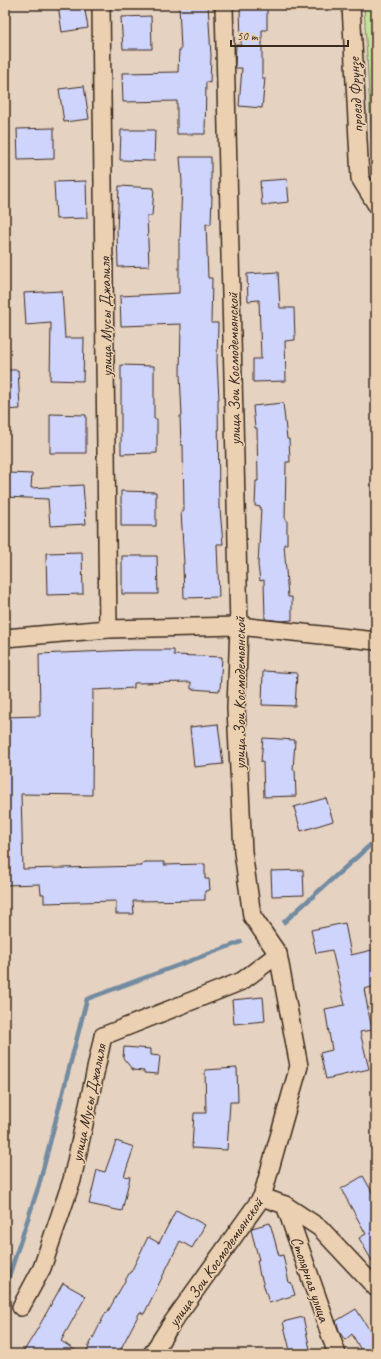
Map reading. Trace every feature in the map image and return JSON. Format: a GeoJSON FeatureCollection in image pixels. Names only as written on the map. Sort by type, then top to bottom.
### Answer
{"type":"FeatureCollection","features":[{"type":"Feature","properties":{"kind":"street","name":"улица Мусы Джалиля"},"geometry":{"type":"LineString","coordinates":[[101,5],[108,629]]}},
{"type":"Feature","properties":{"kind":"street","name":"улица Зои Космодемьянской"},"geometry":{"type":"LineString","coordinates":[[152,1354],[172,1323],[262,1197],[299,1066],[278,954],[252,916],[243,852],[236,708],[239,626],[224,5]]}},
{"type":"Feature","properties":{"kind":"street","name":"проезд Фрунзе"},"geometry":{"type":"LineString","coordinates":[[351,5],[360,178],[376,204]]}},
{"type":"Feature","properties":{"kind":"street"},"geometry":{"type":"LineString","coordinates":[[5,638],[108,629],[239,626],[376,641]]}},
{"type":"Feature","properties":{"kind":"street","name":"улица Мусы Джалиля"},"geometry":{"type":"LineString","coordinates":[[21,1307],[42,1268],[72,1180],[102,1036],[242,981],[278,954]]}},
{"type":"Feature","properties":{"kind":"street"},"geometry":{"type":"LineString","coordinates":[[262,1197],[285,1205],[320,1228],[376,1288]]}},
{"type":"Feature","properties":{"kind":"street","name":"Столярная улица"},"geometry":{"type":"LineString","coordinates":[[285,1205],[338,1354]]}},
{"type":"Feature","properties":{"kind":"green space"},"geometry":{"type":"Polygon","coordinates":[[[364,5],[376,5],[376,184],[374,182],[364,5]]]}},
{"type":"Feature","properties":{"kind":"building"},"geometry":{"type":"Polygon","coordinates":[[[58,5],[84,5],[88,28],[62,32],[58,5]]]}},
{"type":"Feature","properties":{"kind":"building"},"geometry":{"type":"Polygon","coordinates":[[[179,5],[208,5],[211,56],[210,83],[206,82],[205,134],[177,134],[177,101],[123,102],[122,73],[178,72],[179,50],[181,50],[179,5]]]}},
{"type":"Feature","properties":{"kind":"building"},"geometry":{"type":"Polygon","coordinates":[[[240,7],[267,7],[267,30],[262,30],[262,78],[265,78],[262,108],[239,106],[242,68],[236,68],[235,65],[236,45],[241,45],[240,7]]]}},
{"type":"Feature","properties":{"kind":"building"},"geometry":{"type":"Polygon","coordinates":[[[151,16],[152,49],[123,49],[121,17],[151,16]]]}},
{"type":"Feature","properties":{"kind":"building"},"geometry":{"type":"Polygon","coordinates":[[[84,86],[89,119],[64,122],[59,89],[84,86]]]}},
{"type":"Feature","properties":{"kind":"building"},"geometry":{"type":"Polygon","coordinates":[[[54,128],[54,159],[18,160],[17,129],[54,128]]]}},
{"type":"Feature","properties":{"kind":"building"},"geometry":{"type":"Polygon","coordinates":[[[121,130],[155,130],[154,161],[120,160],[121,130]]]}},
{"type":"Feature","properties":{"kind":"building"},"geometry":{"type":"Polygon","coordinates":[[[180,157],[211,157],[211,224],[206,224],[208,278],[212,278],[211,323],[218,323],[217,361],[219,399],[219,509],[223,544],[217,544],[219,597],[184,598],[181,511],[184,511],[183,445],[181,445],[180,416],[182,416],[180,374],[181,324],[121,326],[120,296],[179,293],[179,241],[182,182],[180,157]]]}},
{"type":"Feature","properties":{"kind":"building"},"geometry":{"type":"Polygon","coordinates":[[[287,179],[289,202],[262,205],[260,181],[287,179]]]}},
{"type":"Feature","properties":{"kind":"building"},"geometry":{"type":"Polygon","coordinates":[[[86,181],[87,218],[56,219],[54,182],[86,181]]]}},
{"type":"Feature","properties":{"kind":"building"},"geometry":{"type":"Polygon","coordinates":[[[119,186],[154,188],[152,216],[147,216],[149,266],[118,267],[117,230],[119,186]]]}},
{"type":"Feature","properties":{"kind":"building"},"geometry":{"type":"Polygon","coordinates":[[[278,272],[280,308],[294,308],[295,340],[285,341],[286,381],[253,382],[253,359],[261,359],[259,300],[248,301],[247,274],[278,272]]]}},
{"type":"Feature","properties":{"kind":"building"},"geometry":{"type":"Polygon","coordinates":[[[62,291],[65,338],[84,338],[83,381],[50,380],[51,323],[26,325],[24,293],[62,291]]]}},
{"type":"Feature","properties":{"kind":"building"},"geometry":{"type":"Polygon","coordinates":[[[121,365],[154,366],[154,419],[157,419],[157,453],[121,454],[121,365]]]}},
{"type":"Feature","properties":{"kind":"building"},"geometry":{"type":"Polygon","coordinates":[[[5,370],[18,370],[20,409],[5,410],[5,370]]]}},
{"type":"Feature","properties":{"kind":"building"},"geometry":{"type":"Polygon","coordinates":[[[283,403],[287,439],[289,439],[290,462],[286,462],[285,520],[287,520],[287,544],[284,544],[288,597],[292,597],[292,620],[282,621],[265,619],[264,580],[260,581],[258,565],[261,507],[255,506],[256,481],[258,481],[257,428],[255,428],[253,406],[283,403]]]}},
{"type":"Feature","properties":{"kind":"building"},"geometry":{"type":"Polygon","coordinates":[[[50,414],[86,415],[86,453],[50,453],[50,414]]]}},
{"type":"Feature","properties":{"kind":"building"},"geometry":{"type":"Polygon","coordinates":[[[7,473],[32,474],[31,488],[83,485],[86,524],[50,526],[48,499],[6,497],[7,473]]]}},
{"type":"Feature","properties":{"kind":"building"},"geometry":{"type":"Polygon","coordinates":[[[121,491],[156,492],[156,526],[121,526],[121,491]]]}},
{"type":"Feature","properties":{"kind":"building"},"geometry":{"type":"Polygon","coordinates":[[[82,552],[83,594],[47,595],[46,553],[82,552]]]}},
{"type":"Feature","properties":{"kind":"building"},"geometry":{"type":"Polygon","coordinates":[[[122,556],[157,556],[158,594],[122,594],[122,556]]]}},
{"type":"Feature","properties":{"kind":"building"},"geometry":{"type":"Polygon","coordinates":[[[132,650],[174,650],[174,655],[222,657],[220,691],[191,689],[191,682],[134,683],[134,688],[93,690],[92,795],[21,794],[23,869],[142,866],[142,863],[145,862],[164,862],[164,865],[205,864],[205,879],[209,879],[210,890],[205,891],[205,900],[133,901],[134,914],[116,914],[116,901],[44,903],[44,894],[41,894],[40,884],[5,885],[5,717],[40,716],[39,654],[132,650]]]}},
{"type":"Feature","properties":{"kind":"building"},"geometry":{"type":"Polygon","coordinates":[[[263,671],[297,673],[295,706],[262,705],[263,671]]]}},
{"type":"Feature","properties":{"kind":"building"},"geometry":{"type":"Polygon","coordinates":[[[218,724],[223,764],[194,767],[190,727],[218,724]]]}},
{"type":"Feature","properties":{"kind":"building"},"geometry":{"type":"Polygon","coordinates":[[[263,738],[295,740],[293,770],[295,770],[296,796],[264,797],[263,762],[261,762],[263,738]]]}},
{"type":"Feature","properties":{"kind":"building"},"geometry":{"type":"Polygon","coordinates":[[[326,798],[333,821],[301,831],[294,807],[326,798]]]}},
{"type":"Feature","properties":{"kind":"building"},"geometry":{"type":"Polygon","coordinates":[[[303,870],[304,895],[272,896],[271,871],[303,870]]]}},
{"type":"Feature","properties":{"kind":"building"},"geometry":{"type":"Polygon","coordinates":[[[345,923],[351,955],[376,949],[376,986],[364,989],[372,1030],[360,1032],[369,1069],[326,1079],[320,1053],[332,1050],[325,1009],[345,1005],[332,950],[316,953],[311,930],[345,923]]]}},
{"type":"Feature","properties":{"kind":"building"},"geometry":{"type":"Polygon","coordinates":[[[263,997],[265,1021],[234,1024],[232,1000],[263,997]]]}},
{"type":"Feature","properties":{"kind":"building"},"geometry":{"type":"Polygon","coordinates":[[[124,1047],[151,1049],[151,1055],[160,1056],[158,1074],[144,1073],[144,1071],[133,1070],[123,1058],[124,1047]]]}},
{"type":"Feature","properties":{"kind":"building"},"geometry":{"type":"Polygon","coordinates":[[[237,1068],[238,1102],[230,1102],[227,1150],[192,1148],[194,1113],[206,1113],[205,1070],[237,1068]]]}},
{"type":"Feature","properties":{"kind":"building"},"geometry":{"type":"Polygon","coordinates":[[[116,1141],[134,1147],[124,1176],[130,1177],[122,1211],[89,1204],[97,1170],[105,1172],[116,1141]]]}},
{"type":"Feature","properties":{"kind":"building"},"geometry":{"type":"Polygon","coordinates":[[[363,1176],[376,1199],[376,1268],[359,1238],[366,1234],[341,1189],[363,1176]]]}},
{"type":"Feature","properties":{"kind":"building"},"geometry":{"type":"Polygon","coordinates":[[[176,1210],[205,1225],[192,1248],[180,1241],[144,1314],[140,1312],[118,1354],[85,1354],[106,1312],[107,1313],[131,1272],[148,1237],[159,1243],[176,1210]]]}},
{"type":"Feature","properties":{"kind":"building"},"geometry":{"type":"Polygon","coordinates":[[[270,1223],[279,1256],[283,1255],[289,1283],[291,1282],[295,1295],[269,1303],[260,1276],[257,1260],[259,1260],[251,1230],[252,1228],[270,1223]]]}},
{"type":"Feature","properties":{"kind":"building"},"geometry":{"type":"Polygon","coordinates":[[[63,1283],[86,1296],[61,1341],[81,1354],[22,1354],[38,1328],[63,1283]]]}},
{"type":"Feature","properties":{"kind":"building"},"geometry":{"type":"Polygon","coordinates":[[[356,1309],[376,1340],[376,1354],[363,1354],[352,1334],[345,1340],[340,1333],[336,1321],[356,1309]]]}},
{"type":"Feature","properties":{"kind":"building"},"geometry":{"type":"Polygon","coordinates":[[[303,1317],[311,1354],[291,1354],[283,1322],[303,1317]]]}},
{"type":"Feature","properties":{"kind":"waterway"},"geometry":{"type":"LineString","coordinates":[[284,922],[376,840]]}},
{"type":"Feature","properties":{"kind":"waterway"},"geometry":{"type":"LineString","coordinates":[[5,1288],[39,1185],[87,999],[241,942]]}}]}
